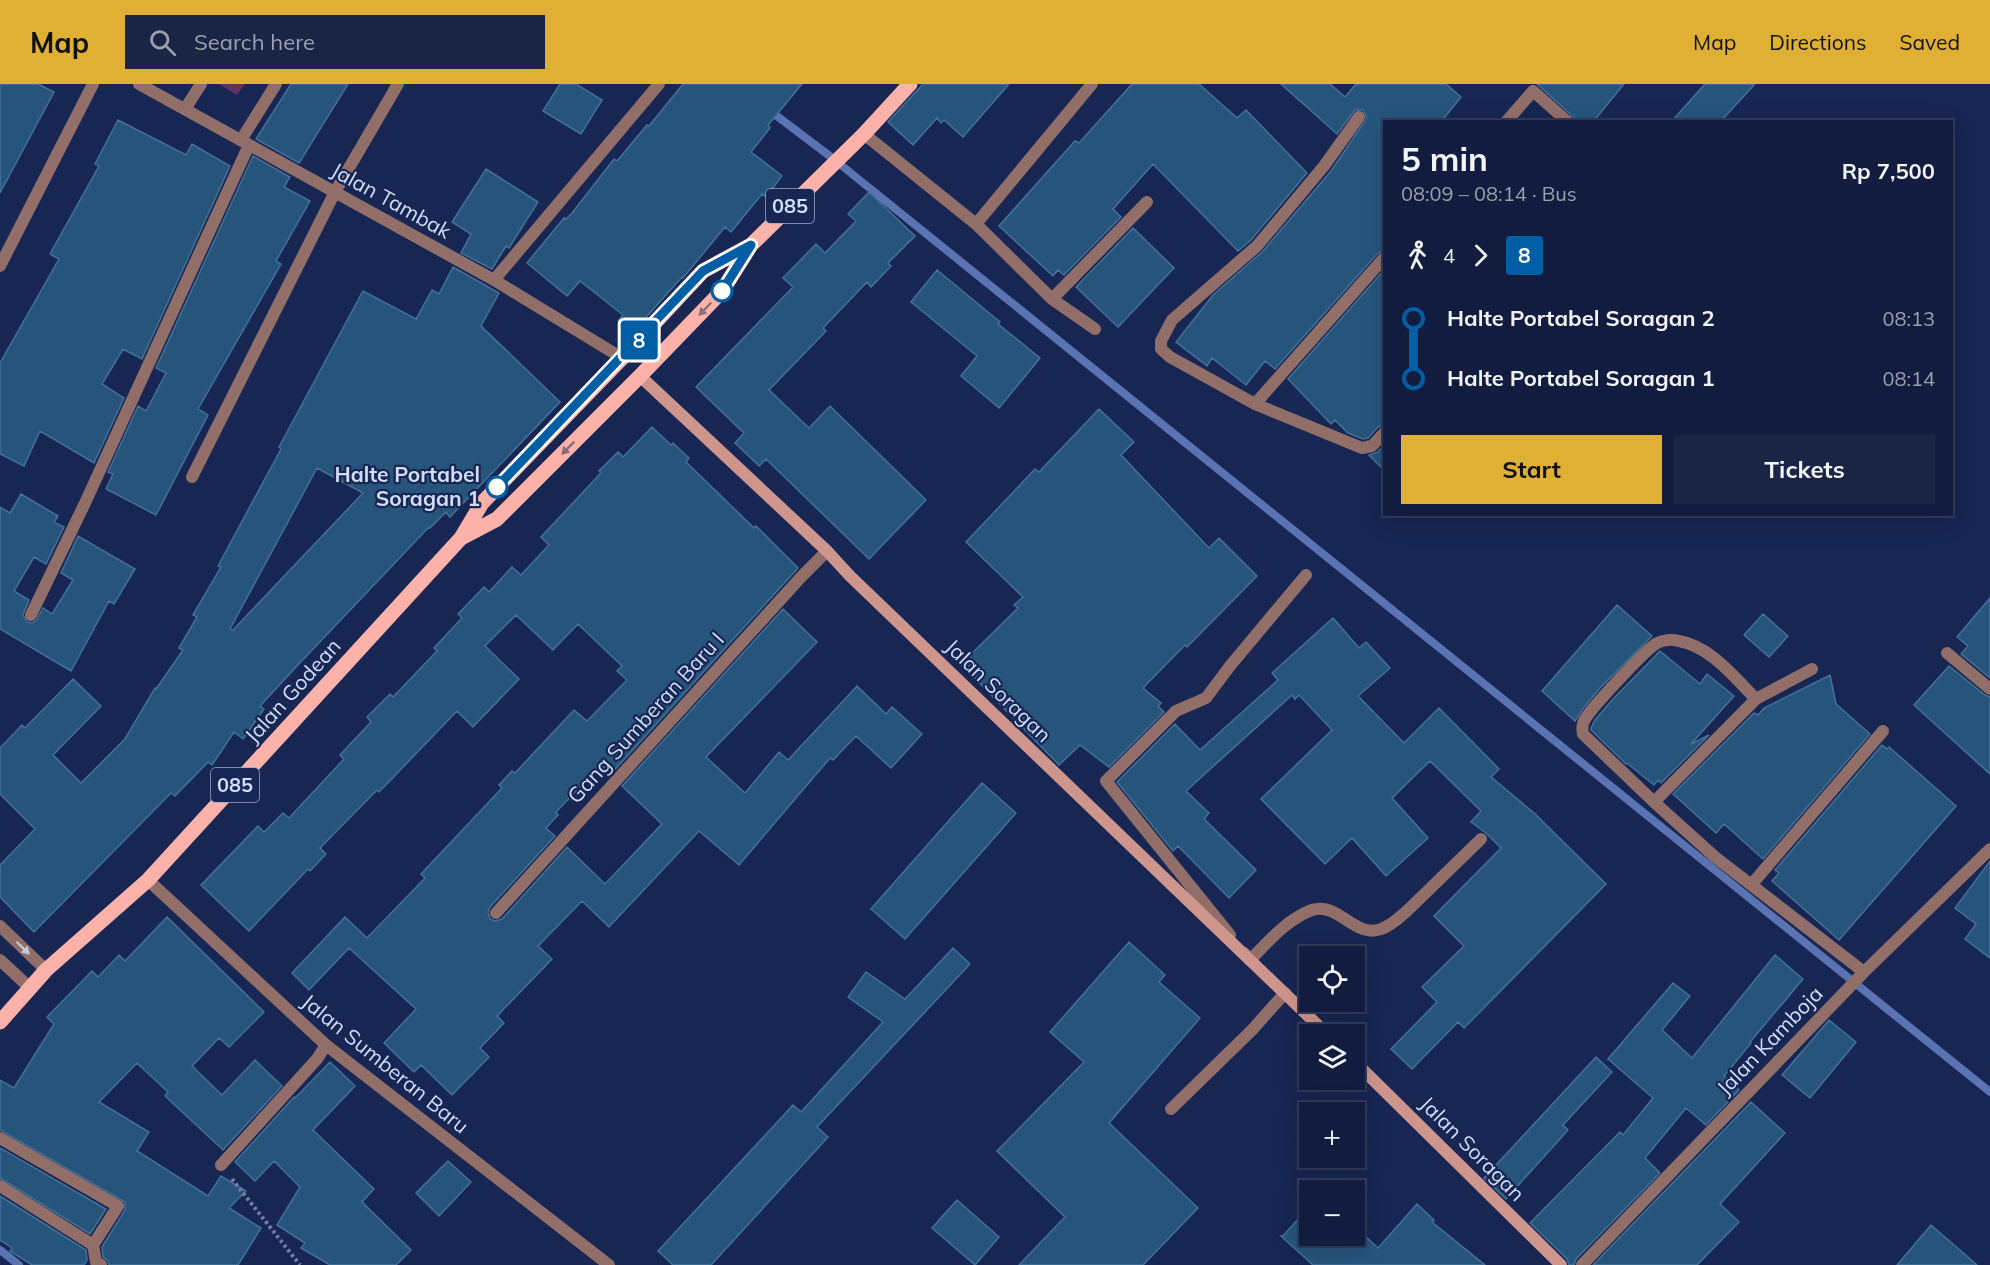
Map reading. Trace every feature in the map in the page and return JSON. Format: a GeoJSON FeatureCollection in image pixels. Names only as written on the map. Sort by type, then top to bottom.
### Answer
{"type":"FeatureCollection","features":[{"type":"Feature","properties":{"kind":"main road"},"geometry":{"type":"LineString","coordinates":[[859,139],[910,84]]}},
{"type":"Feature","properties":{"kind":"main road","name":"085"},"geometry":{"type":"LineString","coordinates":[[751,245],[859,139]]}},
{"type":"Feature","properties":{"kind":"main road","name":"Jalan Godean"},"geometry":{"type":"LineString","coordinates":[[0,1022],[46,970],[148,880],[461,538],[482,503],[703,271],[751,245]]}},
{"type":"Feature","properties":{"kind":"main road","name":"Jalan Godean"},"geometry":{"type":"LineString","coordinates":[[461,538],[497,519],[640,376],[722,291],[751,245]]}},
{"type":"Feature","properties":{"kind":"street"},"geometry":{"type":"LineString","coordinates":[[0,266],[93,84]]}},
{"type":"Feature","properties":{"kind":"street","name":"Jalan Tambak"},"geometry":{"type":"LineString","coordinates":[[139,84],[494,280],[622,358]]}},
{"type":"Feature","properties":{"kind":"street"},"geometry":{"type":"LineString","coordinates":[[185,109],[201,84]]}},
{"type":"Feature","properties":{"kind":"street"},"geometry":{"type":"LineString","coordinates":[[31,615],[90,492],[245,142],[276,84]]}},
{"type":"Feature","properties":{"kind":"street"},"geometry":{"type":"LineString","coordinates":[[192,477],[335,192],[398,84]]}},
{"type":"Feature","properties":{"kind":"street"},"geometry":{"type":"LineString","coordinates":[[494,280],[659,84]]}},
{"type":"Feature","properties":{"kind":"street"},"geometry":{"type":"LineString","coordinates":[[976,224],[1092,84]]}},
{"type":"Feature","properties":{"kind":"street"},"geometry":{"type":"LineString","coordinates":[[1507,120],[1529,87],[1566,120]]}},
{"type":"Feature","properties":{"kind":"street"},"geometry":{"type":"LineString","coordinates":[[1359,117],[1324,166],[1257,246],[1172,320],[1161,341],[1161,349],[1170,357],[1255,404],[1362,448],[1372,446],[1383,434]]}},
{"type":"Feature","properties":{"kind":"street"},"geometry":{"type":"LineString","coordinates":[[859,139],[976,224],[1052,299],[1095,329]]}},
{"type":"Feature","properties":{"kind":"street"},"geometry":{"type":"LineString","coordinates":[[1052,299],[1147,202]]}},
{"type":"Feature","properties":{"kind":"street"},"geometry":{"type":"LineString","coordinates":[[1255,404],[1383,259]]}},
{"type":"Feature","properties":{"kind":"street","name":"Jalan Soragan"},"geometry":{"type":"LineString","coordinates":[[640,376],[827,551],[850,576],[1317,1024]]}},
{"type":"Feature","properties":{"kind":"street","name":"Gang Sumberan Baru I"},"geometry":{"type":"LineString","coordinates":[[496,912],[827,551]]}},
{"type":"Feature","properties":{"kind":"street"},"geometry":{"type":"LineString","coordinates":[[1306,575],[1206,698],[1176,711],[1106,782],[1250,960],[1280,930],[1313,910],[1326,909],[1364,931],[1381,930],[1396,921],[1481,839]]}},
{"type":"Feature","properties":{"kind":"street"},"geometry":{"type":"LineString","coordinates":[[1756,699],[1728,670],[1695,646],[1681,641],[1658,642],[1591,710],[1585,718],[1582,729],[1585,738],[1715,857],[1752,884],[1860,976]]}},
{"type":"Feature","properties":{"kind":"street"},"geometry":{"type":"LineString","coordinates":[[1947,653],[1990,689]]}},
{"type":"Feature","properties":{"kind":"street"},"geometry":{"type":"LineString","coordinates":[[1654,802],[1756,699],[1812,669]]}},
{"type":"Feature","properties":{"kind":"street"},"geometry":{"type":"LineString","coordinates":[[1752,884],[1883,731]]}},
{"type":"Feature","properties":{"kind":"street","name":"Jalan Kamboja"},"geometry":{"type":"LineString","coordinates":[[1582,1265],[1860,976],[1990,849]]}},
{"type":"Feature","properties":{"kind":"street","name":"Jalan Sumberan Baru"},"geometry":{"type":"LineString","coordinates":[[148,880],[326,1045],[609,1265]]}},
{"type":"Feature","properties":{"kind":"street"},"geometry":{"type":"LineString","coordinates":[[0,926],[46,970]]}},
{"type":"Feature","properties":{"kind":"street"},"geometry":{"type":"LineString","coordinates":[[0,960],[30,988]]}},
{"type":"Feature","properties":{"kind":"street"},"geometry":{"type":"LineString","coordinates":[[1171,1109],[1252,1030],[1285,993]]}},
{"type":"Feature","properties":{"kind":"street"},"geometry":{"type":"LineString","coordinates":[[221,1166],[317,1059],[326,1045]]}},
{"type":"Feature","properties":{"kind":"street","name":"Jalan Soragan"},"geometry":{"type":"LineString","coordinates":[[1365,1072],[1561,1265]]}},
{"type":"Feature","properties":{"kind":"street"},"geometry":{"type":"LineString","coordinates":[[0,1138],[118,1206],[93,1245],[96,1262],[101,1265]]}},
{"type":"Feature","properties":{"kind":"street"},"geometry":{"type":"LineString","coordinates":[[0,1186],[93,1245]]}},
{"type":"Feature","properties":{"kind":"path"},"geometry":{"type":"LineString","coordinates":[[221,1166],[300,1265]]}},
{"type":"Feature","properties":{"kind":"shaded area"},"geometry":{"type":"Polygon","coordinates":[[[219,84],[245,84],[237,95],[219,84]]]}},
{"type":"Feature","properties":{"kind":"building"},"geometry":{"type":"Polygon","coordinates":[[[0,84],[38,84],[54,92],[0,193],[0,84]]]}},
{"type":"Feature","properties":{"kind":"building"},"geometry":{"type":"Polygon","coordinates":[[[291,84],[348,84],[299,163],[256,139],[291,84]]]}},
{"type":"Feature","properties":{"kind":"building"},"geometry":{"type":"Polygon","coordinates":[[[560,84],[576,84],[602,100],[581,134],[543,111],[560,84]]]}},
{"type":"Feature","properties":{"kind":"building"},"geometry":{"type":"Polygon","coordinates":[[[683,84],[802,84],[768,125],[770,128],[751,152],[782,176],[766,197],[762,194],[731,232],[725,227],[683,278],[633,332],[618,321],[623,315],[580,281],[567,296],[527,263],[564,218],[566,219],[572,213],[614,159],[617,161],[683,84]]]}},
{"type":"Feature","properties":{"kind":"building"},"geometry":{"type":"Polygon","coordinates":[[[923,84],[1009,84],[963,137],[944,120],[941,123],[937,118],[913,145],[888,122],[923,84]]]}},
{"type":"Feature","properties":{"kind":"building"},"geometry":{"type":"Polygon","coordinates":[[[1132,84],[1199,84],[1237,118],[1246,110],[1307,173],[1251,240],[1238,251],[1153,164],[1113,209],[1121,217],[1064,275],[1058,270],[1053,276],[999,226],[1075,141],[1079,143],[1132,84]]]}},
{"type":"Feature","properties":{"kind":"building"},"geometry":{"type":"Polygon","coordinates":[[[1281,84],[1330,84],[1345,97],[1356,84],[1446,84],[1461,97],[1443,120],[1383,120],[1383,250],[1378,253],[1275,369],[1265,361],[1246,385],[1212,358],[1207,366],[1176,342],[1213,295],[1263,251],[1331,171],[1367,118],[1363,110],[1355,110],[1337,134],[1281,84]]]}},
{"type":"Feature","properties":{"kind":"building"},"geometry":{"type":"Polygon","coordinates":[[[1537,84],[1624,84],[1595,120],[1577,120],[1537,84]]]}},
{"type":"Feature","properties":{"kind":"building"},"geometry":{"type":"Polygon","coordinates":[[[1705,84],[1755,84],[1722,120],[1673,120],[1705,84]]]}},
{"type":"Feature","properties":{"kind":"building"},"geometry":{"type":"Polygon","coordinates":[[[118,120],[186,155],[192,144],[230,166],[142,359],[123,349],[102,384],[124,398],[94,463],[40,431],[24,466],[0,454],[0,363],[59,259],[50,254],[99,166],[95,164],[118,120]]]}},
{"type":"Feature","properties":{"kind":"building"},"geometry":{"type":"Polygon","coordinates":[[[253,156],[290,177],[284,187],[310,201],[276,261],[281,264],[198,409],[208,415],[156,515],[106,489],[113,474],[108,472],[138,406],[146,411],[166,373],[156,368],[253,156]]]}},
{"type":"Feature","properties":{"kind":"building"},"geometry":{"type":"Polygon","coordinates":[[[486,169],[538,202],[509,248],[506,246],[492,269],[461,253],[471,234],[452,222],[486,169]]]}},
{"type":"Feature","properties":{"kind":"building"},"geometry":{"type":"Polygon","coordinates":[[[869,192],[915,236],[888,263],[891,266],[871,287],[867,282],[823,328],[826,331],[769,390],[809,428],[830,406],[926,500],[869,559],[766,459],[759,466],[735,443],[744,433],[696,387],[793,287],[783,278],[816,244],[825,253],[856,221],[848,214],[869,192]]]}},
{"type":"Feature","properties":{"kind":"building"},"geometry":{"type":"Polygon","coordinates":[[[1133,228],[1174,268],[1118,327],[1076,287],[1133,228]]]}},
{"type":"Feature","properties":{"kind":"building"},"geometry":{"type":"Polygon","coordinates":[[[453,267],[499,293],[481,326],[560,402],[450,517],[446,512],[429,527],[296,667],[260,706],[264,709],[243,739],[234,732],[212,765],[208,762],[175,796],[171,793],[34,932],[0,897],[0,865],[35,829],[0,794],[0,748],[22,725],[25,728],[73,679],[101,706],[53,755],[81,783],[125,739],[155,688],[183,650],[179,648],[197,617],[193,615],[221,567],[218,566],[281,449],[279,447],[363,291],[416,319],[432,290],[439,294],[453,267]],[[317,468],[230,629],[233,630],[363,493],[317,468]]]}},
{"type":"Feature","properties":{"kind":"building"},"geometry":{"type":"Polygon","coordinates":[[[937,270],[1040,358],[999,408],[961,376],[977,356],[911,302],[937,270]]]}},
{"type":"Feature","properties":{"kind":"building"},"geometry":{"type":"Polygon","coordinates":[[[1383,271],[1383,425],[1378,427],[1368,438],[1363,439],[1348,433],[1335,420],[1331,424],[1288,379],[1383,271]]]}},
{"type":"Feature","properties":{"kind":"building"},"geometry":{"type":"Polygon","coordinates":[[[1099,409],[1134,442],[1121,455],[1209,548],[1219,538],[1257,576],[1143,688],[1161,703],[1158,706],[1164,712],[1109,767],[1080,745],[1059,765],[961,664],[1018,608],[1014,605],[1023,597],[966,542],[1035,469],[1039,472],[1099,409]]]}},
{"type":"Feature","properties":{"kind":"building"},"geometry":{"type":"Polygon","coordinates":[[[652,427],[689,458],[686,462],[798,568],[610,775],[601,765],[556,812],[558,815],[546,828],[555,836],[490,907],[488,912],[490,919],[495,921],[502,919],[567,847],[605,884],[662,824],[622,786],[783,609],[817,642],[706,757],[745,793],[779,752],[788,760],[857,686],[886,714],[892,707],[922,734],[891,768],[856,736],[833,760],[830,758],[739,865],[699,831],[609,927],[582,901],[538,946],[552,959],[497,1016],[504,1023],[480,1048],[489,1057],[452,1095],[421,1065],[414,1072],[384,1043],[416,1009],[349,948],[309,990],[292,973],[345,917],[367,938],[425,878],[421,874],[502,788],[499,785],[512,771],[515,773],[574,710],[587,721],[627,680],[617,671],[622,666],[578,624],[553,650],[516,615],[485,646],[519,679],[473,727],[457,711],[379,792],[377,790],[320,848],[326,854],[310,871],[308,869],[249,931],[201,885],[258,826],[264,832],[283,813],[289,818],[344,759],[340,755],[371,722],[367,717],[390,694],[393,697],[437,651],[434,648],[462,618],[458,614],[484,587],[489,592],[512,567],[521,575],[549,545],[541,537],[601,473],[599,471],[618,452],[623,457],[652,427]]]}},
{"type":"Feature","properties":{"kind":"building"},"geometry":{"type":"Polygon","coordinates":[[[1383,446],[1383,469],[1369,455],[1378,452],[1383,446]]]}},
{"type":"Feature","properties":{"kind":"building"},"geometry":{"type":"Polygon","coordinates":[[[21,494],[58,516],[54,522],[64,527],[46,564],[34,557],[14,591],[29,600],[23,615],[27,622],[36,621],[43,608],[52,614],[73,580],[61,573],[78,536],[135,569],[114,604],[109,601],[71,671],[0,629],[0,507],[10,513],[21,494]]]}},
{"type":"Feature","properties":{"kind":"building"},"geometry":{"type":"Polygon","coordinates":[[[1990,598],[1990,678],[1961,654],[1968,646],[1957,637],[1990,598]]]}},
{"type":"Feature","properties":{"kind":"building"},"geometry":{"type":"Polygon","coordinates":[[[1617,605],[1652,636],[1600,688],[1575,721],[1542,691],[1617,605]]]}},
{"type":"Feature","properties":{"kind":"building"},"geometry":{"type":"Polygon","coordinates":[[[1763,614],[1788,636],[1769,657],[1744,635],[1763,614]]]}},
{"type":"Feature","properties":{"kind":"building"},"geometry":{"type":"Polygon","coordinates":[[[1333,618],[1359,648],[1366,642],[1390,668],[1358,696],[1404,743],[1439,708],[1499,769],[1491,777],[1534,813],[1606,884],[1464,1028],[1458,1022],[1412,1069],[1391,1049],[1437,1002],[1422,987],[1464,946],[1434,916],[1501,848],[1471,822],[1481,811],[1430,761],[1392,798],[1428,838],[1386,876],[1352,838],[1325,864],[1261,799],[1332,730],[1299,695],[1295,699],[1292,695],[1186,791],[1209,813],[1204,819],[1256,870],[1229,898],[1178,846],[1173,851],[1117,782],[1175,724],[1200,750],[1278,680],[1272,673],[1333,618]]]}},
{"type":"Feature","properties":{"kind":"building"},"geometry":{"type":"Polygon","coordinates":[[[1660,651],[1700,684],[1707,674],[1734,696],[1691,744],[1709,735],[1661,783],[1658,780],[1654,785],[1626,764],[1591,728],[1613,699],[1660,651]]]}},
{"type":"Feature","properties":{"kind":"building"},"geometry":{"type":"Polygon","coordinates":[[[1949,666],[1990,697],[1990,774],[1914,705],[1949,666]]]}},
{"type":"Feature","properties":{"kind":"building"},"geometry":{"type":"Polygon","coordinates":[[[1830,675],[1836,704],[1870,734],[1763,859],[1724,824],[1716,833],[1673,794],[1754,713],[1758,715],[1764,708],[1830,675]]]}},
{"type":"Feature","properties":{"kind":"building"},"geometry":{"type":"Polygon","coordinates":[[[1882,745],[1887,749],[1889,747],[1956,806],[1839,940],[1772,881],[1779,873],[1775,870],[1882,745]]]}},
{"type":"Feature","properties":{"kind":"building"},"geometry":{"type":"Polygon","coordinates":[[[982,783],[1016,813],[905,939],[871,909],[982,783]]]}},
{"type":"Feature","properties":{"kind":"building"},"geometry":{"type":"Polygon","coordinates":[[[1990,861],[1990,958],[1965,939],[1976,924],[1955,908],[1990,861]]]}},
{"type":"Feature","properties":{"kind":"building"},"geometry":{"type":"Polygon","coordinates":[[[167,917],[264,1012],[229,1047],[219,1038],[192,1066],[222,1095],[255,1060],[282,1086],[223,1150],[165,1096],[168,1092],[137,1063],[99,1102],[149,1132],[137,1151],[208,1196],[221,1176],[246,1191],[229,1208],[261,1228],[238,1265],[109,1265],[103,1257],[102,1247],[125,1210],[125,1202],[0,1130],[0,1080],[14,1088],[54,1024],[47,1017],[92,971],[98,977],[119,955],[125,961],[167,917]]]}},
{"type":"Feature","properties":{"kind":"building"},"geometry":{"type":"Polygon","coordinates":[[[1129,942],[1165,975],[1159,982],[1200,1018],[1109,1123],[1198,1208],[1143,1265],[1019,1265],[1065,1217],[997,1151],[1084,1062],[1050,1032],[1129,942]]]}},
{"type":"Feature","properties":{"kind":"building"},"geometry":{"type":"Polygon","coordinates":[[[953,948],[970,964],[817,1127],[828,1137],[711,1265],[673,1265],[658,1251],[793,1105],[801,1112],[883,1022],[848,997],[866,972],[905,999],[953,948]]]}},
{"type":"Feature","properties":{"kind":"building"},"geometry":{"type":"Polygon","coordinates":[[[1775,955],[1803,979],[1724,1076],[1739,1090],[1706,1125],[1686,1108],[1645,1158],[1660,1173],[1576,1259],[1574,1265],[1569,1265],[1567,1259],[1530,1223],[1620,1132],[1623,1135],[1653,1098],[1608,1059],[1673,983],[1690,996],[1662,1030],[1692,1058],[1775,955]]]}},
{"type":"Feature","properties":{"kind":"building"},"geometry":{"type":"Polygon","coordinates":[[[1829,1020],[1856,1042],[1810,1098],[1782,1075],[1829,1020]]]}},
{"type":"Feature","properties":{"kind":"building"},"geometry":{"type":"Polygon","coordinates":[[[1596,1057],[1612,1072],[1563,1125],[1568,1130],[1506,1199],[1484,1178],[1596,1057]]]}},
{"type":"Feature","properties":{"kind":"building"},"geometry":{"type":"Polygon","coordinates":[[[330,1062],[355,1086],[313,1130],[374,1189],[362,1202],[411,1250],[396,1265],[330,1265],[301,1248],[305,1243],[277,1225],[300,1187],[274,1161],[255,1181],[235,1162],[294,1097],[330,1062]]]}},
{"type":"Feature","properties":{"kind":"building"},"geometry":{"type":"Polygon","coordinates":[[[1751,1102],[1785,1133],[1720,1204],[1739,1222],[1697,1265],[1593,1265],[1751,1102]]]}},
{"type":"Feature","properties":{"kind":"building"},"geometry":{"type":"Polygon","coordinates":[[[0,1148],[106,1209],[90,1234],[0,1178],[0,1148]]]}},
{"type":"Feature","properties":{"kind":"building"},"geometry":{"type":"Polygon","coordinates":[[[448,1161],[471,1182],[439,1216],[416,1193],[448,1161]]]}},
{"type":"Feature","properties":{"kind":"building"},"geometry":{"type":"Polygon","coordinates":[[[0,1196],[86,1250],[87,1260],[84,1265],[32,1265],[10,1251],[12,1248],[0,1240],[0,1196]]]}},
{"type":"Feature","properties":{"kind":"building"},"geometry":{"type":"Polygon","coordinates":[[[957,1200],[999,1237],[975,1265],[932,1228],[957,1200]]]}},
{"type":"Feature","properties":{"kind":"building"},"geometry":{"type":"Polygon","coordinates":[[[1417,1204],[1434,1220],[1432,1222],[1485,1265],[1313,1265],[1281,1236],[1299,1218],[1299,1246],[1365,1246],[1365,1236],[1378,1248],[1417,1204]]]}},
{"type":"Feature","properties":{"kind":"building"},"geometry":{"type":"Polygon","coordinates":[[[1931,1225],[1977,1265],[1897,1265],[1931,1225]]]}},
{"type":"Feature","properties":{"kind":"waterway"},"geometry":{"type":"LineString","coordinates":[[769,110],[831,157],[1990,1092]]}},
{"type":"Feature","properties":{"kind":"waterway"},"geometry":{"type":"LineString","coordinates":[[0,1250],[19,1265]]}},
{"type":"Feature","properties":{"kind":"bus line","name":"8"},"geometry":{"type":"LineString","coordinates":[[497,487],[703,271],[751,245],[722,291]]}},
{"type":"Feature","properties":{"kind":"place","name":"Halte Portabel Soragan 1"},"geometry":{"type":"Point","coordinates":[497,487]}}]}
